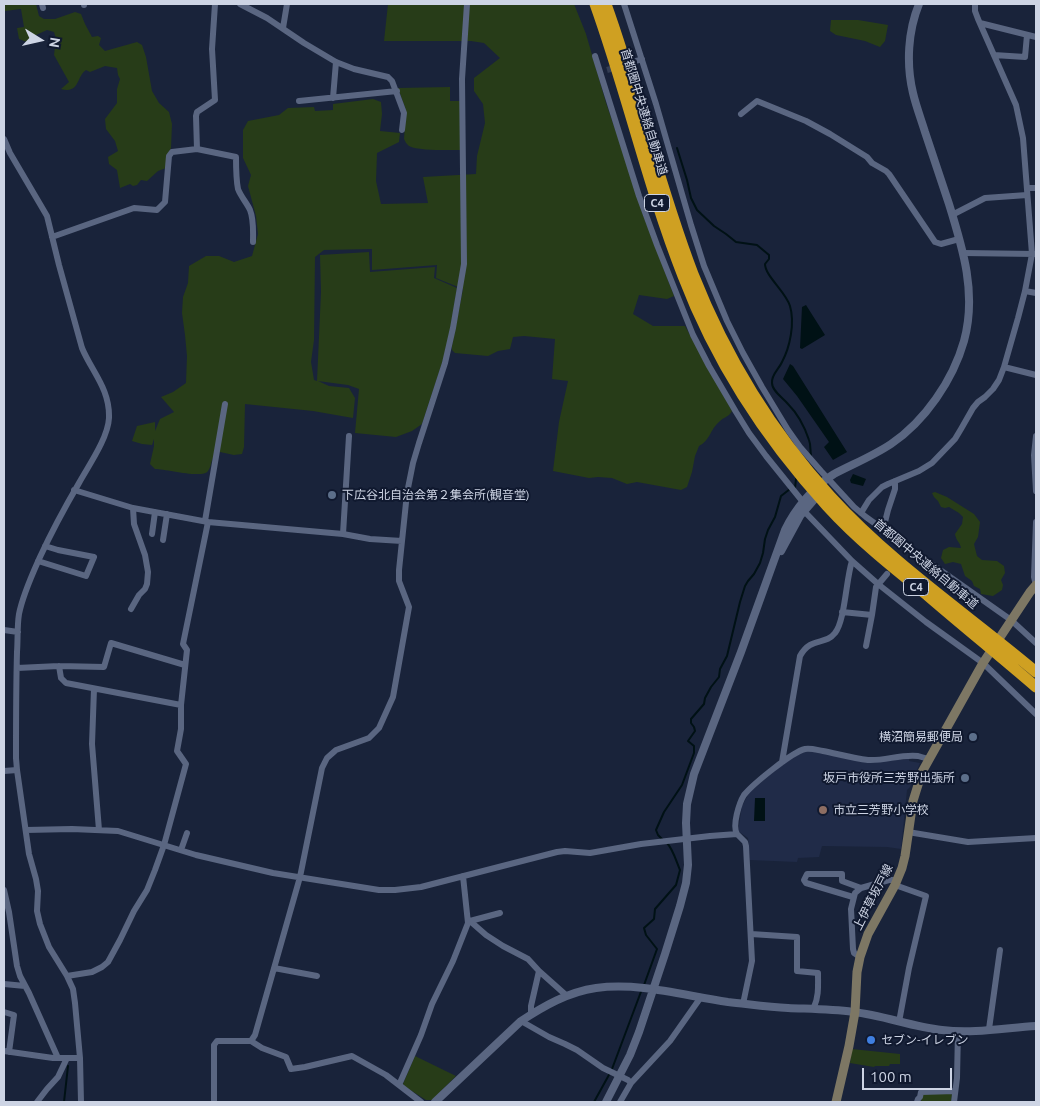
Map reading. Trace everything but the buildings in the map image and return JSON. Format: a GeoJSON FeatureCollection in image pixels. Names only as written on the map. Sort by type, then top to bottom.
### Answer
{"type":"FeatureCollection","features":[{"type":"Feature","properties":{"kind":"highway","name":"首都圏中央連絡自動車道"},"geometry":{"type":"LineString","coordinates":[[595,4],[661,215],[683,277],[701,319],[719,353],[746,392],[817,481],[855,521],[882,559],[1004,652],[1036,672]]}},
{"type":"Feature","properties":{"kind":"highway","name":"首都圏中央連絡自動車道"},"geometry":{"type":"LineString","coordinates":[[606,4],[693,273],[746,392]]}},
{"type":"Feature","properties":{"kind":"highway","name":"首都圏中央連絡自動車道"},"geometry":{"type":"LineString","coordinates":[[1004,652],[1036,687]]}},
{"type":"Feature","properties":{"kind":"main road","name":"上伊草坂戸線"},"geometry":{"type":"LineString","coordinates":[[836,1102],[848,1054],[855,1012],[856,972],[868,934],[902,868],[913,801],[922,772],[983,663],[1036,585]]}},
{"type":"Feature","properties":{"kind":"street"},"geometry":{"type":"LineString","coordinates":[[197,149],[197,112],[215,100],[212,49],[215,4]]}},
{"type":"Feature","properties":{"kind":"street"},"geometry":{"type":"LineString","coordinates":[[240,4],[267,18],[336,62],[354,69],[388,77],[397,91],[404,113],[402,130]]}},
{"type":"Feature","properties":{"kind":"street"},"geometry":{"type":"LineString","coordinates":[[283,28],[286,4]]}},
{"type":"Feature","properties":{"kind":"street"},"geometry":{"type":"LineString","coordinates":[[251,1041],[300,877],[322,768],[327,758],[336,750],[369,738],[379,728],[393,697],[409,606],[399,581],[407,493],[418,443],[445,364],[464,264],[462,78],[467,4]]}},
{"type":"Feature","properties":{"kind":"street"},"geometry":{"type":"LineString","coordinates":[[624,4],[704,266],[741,355],[788,430],[808,457],[854,506],[855,521]]}},
{"type":"Feature","properties":{"kind":"street"},"geometry":{"type":"LineString","coordinates":[[606,1102],[620,1077],[637,1037],[675,925],[684,891],[688,864],[687,804],[694,774],[790,519],[803,502],[829,481],[891,444],[912,427],[933,402],[959,357],[968,324],[968,279],[959,238],[913,93],[909,69],[909,47],[913,20],[919,4]]}},
{"type":"Feature","properties":{"kind":"street"},"geometry":{"type":"LineString","coordinates":[[855,521],[874,494],[888,484],[920,471],[932,463],[962,429],[972,408],[993,389],[1004,367],[1034,254],[1021,122],[1016,105],[975,11],[975,4]]}},
{"type":"Feature","properties":{"kind":"street"},"geometry":{"type":"LineString","coordinates":[[980,23],[1036,37]]}},
{"type":"Feature","properties":{"kind":"street"},"geometry":{"type":"LineString","coordinates":[[994,56],[1025,57],[1028,35]]}},
{"type":"Feature","properties":{"kind":"street"},"geometry":{"type":"LineString","coordinates":[[595,56],[604,71],[639,196],[693,335],[712,371],[750,433],[803,502]]}},
{"type":"Feature","properties":{"kind":"street"},"geometry":{"type":"LineString","coordinates":[[633,62],[642,59]]}},
{"type":"Feature","properties":{"kind":"street"},"geometry":{"type":"LineString","coordinates":[[333,98],[336,62]]}},
{"type":"Feature","properties":{"kind":"street"},"geometry":{"type":"LineString","coordinates":[[300,101],[397,91]]}},
{"type":"Feature","properties":{"kind":"street"},"geometry":{"type":"LineString","coordinates":[[741,114],[757,101],[806,121],[830,134],[867,157],[872,164],[889,174],[934,242],[945,244],[959,238]]}},
{"type":"Feature","properties":{"kind":"street"},"geometry":{"type":"LineString","coordinates":[[4,138],[10,153],[46,212],[82,348],[100,380],[108,412],[108,426],[105,436],[53,529],[38,561],[19,615],[18,632],[16,770],[29,854],[38,891],[37,911],[40,924],[49,947],[67,976],[73,990],[80,1058],[82,1102]]}},
{"type":"Feature","properties":{"kind":"street"},"geometry":{"type":"LineString","coordinates":[[52,236],[134,208],[157,210],[165,202],[169,156],[172,152],[197,149],[236,157],[238,190],[251,211],[253,242]]}},
{"type":"Feature","properties":{"kind":"street"},"geometry":{"type":"LineString","coordinates":[[952,215],[984,198],[1027,192],[1036,188]]}},
{"type":"Feature","properties":{"kind":"street"},"geometry":{"type":"LineString","coordinates":[[963,253],[1034,254]]}},
{"type":"Feature","properties":{"kind":"street"},"geometry":{"type":"LineString","coordinates":[[1025,291],[1036,293]]}},
{"type":"Feature","properties":{"kind":"street"},"geometry":{"type":"LineString","coordinates":[[712,371],[720,366]]}},
{"type":"Feature","properties":{"kind":"street"},"geometry":{"type":"LineString","coordinates":[[1004,367],[1036,375]]}},
{"type":"Feature","properties":{"kind":"street"},"geometry":{"type":"LineString","coordinates":[[67,976],[92,972],[108,962],[147,890],[164,845],[186,764],[177,751],[181,730],[181,705],[187,650],[183,644],[206,522],[225,404]]}},
{"type":"Feature","properties":{"kind":"street"},"geometry":{"type":"LineString","coordinates":[[343,534],[349,436]]}},
{"type":"Feature","properties":{"kind":"street"},"geometry":{"type":"LineString","coordinates":[[1036,436],[1034,455],[1036,491]]}},
{"type":"Feature","properties":{"kind":"street"},"geometry":{"type":"LineString","coordinates":[[762,594],[781,550],[796,522],[829,481]]}},
{"type":"Feature","properties":{"kind":"street"},"geometry":{"type":"LineString","coordinates":[[883,530],[895,489],[895,482]]}},
{"type":"Feature","properties":{"kind":"street"},"geometry":{"type":"LineString","coordinates":[[74,490],[133,508],[206,522],[402,541]]}},
{"type":"Feature","properties":{"kind":"street"},"geometry":{"type":"LineString","coordinates":[[131,609],[145,589],[148,572],[145,555],[134,524],[133,508]]}},
{"type":"Feature","properties":{"kind":"street"},"geometry":{"type":"LineString","coordinates":[[804,511],[852,561],[878,584],[926,622],[983,663],[1036,714]]}},
{"type":"Feature","properties":{"kind":"street"},"geometry":{"type":"LineString","coordinates":[[152,534],[155,512]]}},
{"type":"Feature","properties":{"kind":"street"},"geometry":{"type":"LineString","coordinates":[[164,540],[167,514]]}},
{"type":"Feature","properties":{"kind":"street"},"geometry":{"type":"LineString","coordinates":[[855,521],[883,530],[1011,620],[1036,643]]}},
{"type":"Feature","properties":{"kind":"street"},"geometry":{"type":"LineString","coordinates":[[1036,522],[1034,576],[1036,585]]}},
{"type":"Feature","properties":{"kind":"street"},"geometry":{"type":"LineString","coordinates":[[38,561],[86,576],[94,557],[46,546]]}},
{"type":"Feature","properties":{"kind":"street"},"geometry":{"type":"LineString","coordinates":[[904,554],[909,548]]}},
{"type":"Feature","properties":{"kind":"street"},"geometry":{"type":"LineString","coordinates":[[782,762],[800,656],[803,650],[811,644],[833,636],[839,628],[848,571],[852,561]]}},
{"type":"Feature","properties":{"kind":"street"},"geometry":{"type":"LineString","coordinates":[[866,646],[875,593],[878,584],[887,574]]}},
{"type":"Feature","properties":{"kind":"street"},"geometry":{"type":"LineString","coordinates":[[842,612],[872,615]]}},
{"type":"Feature","properties":{"kind":"street"},"geometry":{"type":"LineString","coordinates":[[4,630],[18,632]]}},
{"type":"Feature","properties":{"kind":"street"},"geometry":{"type":"LineString","coordinates":[[17,668],[59,666],[104,667],[111,643],[185,665]]}},
{"type":"Feature","properties":{"kind":"street"},"geometry":{"type":"LineString","coordinates":[[59,666],[62,678],[66,683],[181,705]]}},
{"type":"Feature","properties":{"kind":"street"},"geometry":{"type":"LineString","coordinates":[[94,688],[92,744],[99,830]]}},
{"type":"Feature","properties":{"kind":"street"},"geometry":{"type":"LineString","coordinates":[[743,1004],[752,961],[751,934],[746,846],[735,829],[742,799],[751,787],[782,762],[807,749],[872,760],[908,756],[929,759]]}},
{"type":"Feature","properties":{"kind":"street"},"geometry":{"type":"LineString","coordinates":[[4,771],[16,770]]}},
{"type":"Feature","properties":{"kind":"street"},"geometry":{"type":"LineString","coordinates":[[26,830],[118,831],[196,855],[273,873],[378,890],[422,887],[557,852],[590,853],[641,844],[738,834]]}},
{"type":"Feature","properties":{"kind":"street"},"geometry":{"type":"LineString","coordinates":[[908,832],[968,842],[1036,838]]}},
{"type":"Feature","properties":{"kind":"street"},"geometry":{"type":"LineString","coordinates":[[181,850],[187,833]]}},
{"type":"Feature","properties":{"kind":"street"},"geometry":{"type":"LineString","coordinates":[[853,897],[806,883],[804,880],[805,876],[808,874],[842,874],[842,882],[861,888]]}},
{"type":"Feature","properties":{"kind":"street"},"geometry":{"type":"LineString","coordinates":[[399,1085],[469,920],[463,876]]}},
{"type":"Feature","properties":{"kind":"street"},"geometry":{"type":"LineString","coordinates":[[860,957],[854,953],[853,949],[851,909],[853,897],[857,890],[890,880],[926,896],[909,968],[899,1022]]}},
{"type":"Feature","properties":{"kind":"street"},"geometry":{"type":"LineString","coordinates":[[4,890],[9,912],[16,966],[58,1058]]}},
{"type":"Feature","properties":{"kind":"street"},"geometry":{"type":"LineString","coordinates":[[469,920],[500,913]]}},
{"type":"Feature","properties":{"kind":"street"},"geometry":{"type":"LineString","coordinates":[[469,920],[486,935],[528,959],[538,971],[567,996]]}},
{"type":"Feature","properties":{"kind":"street"},"geometry":{"type":"LineString","coordinates":[[751,934],[797,937],[797,971],[818,974],[819,991],[814,1008]]}},
{"type":"Feature","properties":{"kind":"street"},"geometry":{"type":"LineString","coordinates":[[988,1030],[1000,950]]}},
{"type":"Feature","properties":{"kind":"street"},"geometry":{"type":"LineString","coordinates":[[274,968],[317,976]]}},
{"type":"Feature","properties":{"kind":"street"},"geometry":{"type":"LineString","coordinates":[[531,1015],[538,971]]}},
{"type":"Feature","properties":{"kind":"street"},"geometry":{"type":"LineString","coordinates":[[4,984],[25,986]]}},
{"type":"Feature","properties":{"kind":"street"},"geometry":{"type":"LineString","coordinates":[[435,1102],[521,1021],[556,1000],[586,990],[599,988],[629,987],[743,1004],[855,1012],[940,1030],[988,1030],[1036,1026]]}},
{"type":"Feature","properties":{"kind":"street"},"geometry":{"type":"LineString","coordinates":[[620,1102],[631,1083],[670,1041],[701,997]]}},
{"type":"Feature","properties":{"kind":"street"},"geometry":{"type":"LineString","coordinates":[[4,1012],[14,1014],[6,1052],[58,1058],[80,1058]]}},
{"type":"Feature","properties":{"kind":"street"},"geometry":{"type":"LineString","coordinates":[[521,1021],[577,1050],[602,1068],[631,1083]]}},
{"type":"Feature","properties":{"kind":"street"},"geometry":{"type":"LineString","coordinates":[[954,1102],[958,1031]]}},
{"type":"Feature","properties":{"kind":"street"},"geometry":{"type":"LineString","coordinates":[[214,1102],[214,1045],[217,1041],[251,1041],[262,1048],[286,1057],[291,1069],[305,1068],[352,1056],[386,1075],[421,1102]]}},
{"type":"Feature","properties":{"kind":"street"},"geometry":{"type":"LineString","coordinates":[[37,1102],[58,1077],[67,1058]]}},
{"type":"Feature","properties":{"kind":"street"},"geometry":{"type":"LineString","coordinates":[[917,1102],[921,1092],[955,1091]]}},
{"type":"Feature","properties":{"kind":"shaded area"},"geometry":{"type":"Polygon","coordinates":[[[806,305],[825,335],[802,349],[800,348],[802,307],[806,305]]]}},
{"type":"Feature","properties":{"kind":"shaded area"},"geometry":{"type":"Polygon","coordinates":[[[790,364],[847,452],[833,460],[824,447],[829,442],[783,379],[790,364]]]}},
{"type":"Feature","properties":{"kind":"shaded area"},"geometry":{"type":"Polygon","coordinates":[[[853,474],[866,479],[863,486],[851,483],[850,480],[853,474]]]}},
{"type":"Feature","properties":{"kind":"shaded area","name":"市立三芳野小学校"},"geometry":{"type":"Polygon","coordinates":[[[807,751],[885,761],[909,759],[909,761],[920,763],[907,790],[901,849],[822,846],[819,857],[798,858],[797,862],[750,860],[748,838],[738,831],[742,806],[749,793],[776,769],[807,751]]]}},
{"type":"Feature","properties":{"kind":"shaded area"},"geometry":{"type":"Polygon","coordinates":[[[755,798],[765,798],[765,821],[754,821],[755,798]]]}},
{"type":"Feature","properties":{"kind":"green space"},"geometry":{"type":"Polygon","coordinates":[[[5,4],[36,4],[39,16],[44,19],[55,19],[75,12],[81,14],[92,37],[98,36],[101,38],[99,45],[105,51],[137,42],[142,45],[152,91],[159,103],[169,112],[172,124],[171,148],[166,157],[166,168],[158,171],[147,181],[141,180],[137,185],[133,186],[130,184],[120,188],[117,170],[109,164],[108,157],[118,151],[115,141],[106,129],[105,119],[117,103],[117,89],[120,79],[117,68],[105,66],[90,72],[86,70],[75,87],[67,90],[61,89],[69,82],[54,55],[56,39],[54,32],[47,30],[36,35],[36,39],[29,42],[19,39],[17,28],[24,27],[21,9],[5,11],[5,4]]]}},
{"type":"Feature","properties":{"kind":"green space"},"geometry":{"type":"Polygon","coordinates":[[[388,4],[574,4],[586,34],[606,103],[642,212],[674,296],[667,299],[639,295],[633,314],[653,326],[685,326],[732,411],[717,424],[706,441],[699,446],[687,487],[681,490],[637,482],[627,484],[612,478],[589,478],[553,471],[559,422],[568,381],[552,379],[555,339],[524,336],[513,337],[510,349],[498,351],[488,356],[455,353],[452,350],[452,346],[463,289],[436,278],[437,265],[372,270],[372,249],[324,250],[315,257],[314,340],[311,362],[314,380],[317,381],[321,292],[320,255],[369,252],[370,272],[435,267],[434,278],[457,288],[444,357],[422,424],[412,431],[396,437],[355,433],[359,389],[348,385],[318,381],[329,386],[349,388],[355,398],[353,418],[313,411],[245,404],[244,447],[242,454],[234,455],[220,452],[214,457],[210,468],[205,473],[192,474],[155,469],[150,464],[154,439],[152,445],[132,441],[137,426],[155,422],[155,431],[160,419],[174,412],[161,397],[173,392],[186,383],[187,356],[182,313],[183,297],[188,283],[189,266],[206,256],[219,256],[234,262],[252,256],[258,234],[256,216],[248,186],[251,175],[243,158],[243,130],[248,121],[279,115],[288,108],[314,107],[315,111],[333,110],[333,104],[373,99],[381,102],[380,131],[400,133],[399,142],[377,153],[376,181],[381,204],[428,203],[423,177],[476,174],[477,156],[485,123],[483,104],[474,91],[474,78],[500,58],[484,43],[471,41],[384,41],[388,4]]]}},
{"type":"Feature","properties":{"kind":"green space"},"geometry":{"type":"Polygon","coordinates":[[[831,20],[858,20],[888,25],[885,41],[880,47],[865,41],[836,35],[830,31],[831,20]]]}},
{"type":"Feature","properties":{"kind":"green space"},"geometry":{"type":"Polygon","coordinates":[[[450,87],[450,101],[460,101],[460,150],[413,148],[409,146],[404,139],[406,110],[398,88],[450,87]]]}},
{"type":"Feature","properties":{"kind":"green space"},"geometry":{"type":"Polygon","coordinates":[[[935,492],[947,497],[974,514],[980,522],[978,537],[974,544],[977,556],[982,560],[997,561],[1004,566],[1005,573],[1001,580],[1002,590],[993,596],[981,594],[980,589],[974,586],[972,581],[965,576],[961,564],[953,562],[945,564],[941,558],[943,550],[949,547],[961,548],[955,534],[962,524],[963,517],[949,507],[941,507],[932,493],[935,492]]]}},
{"type":"Feature","properties":{"kind":"green space"},"geometry":{"type":"Polygon","coordinates":[[[852,1049],[900,1054],[900,1064],[874,1067],[850,1063],[852,1049]]]}},
{"type":"Feature","properties":{"kind":"green space"},"geometry":{"type":"Polygon","coordinates":[[[415,1056],[456,1076],[432,1100],[426,1100],[403,1084],[415,1056]]]}},
{"type":"Feature","properties":{"kind":"green space"},"geometry":{"type":"Polygon","coordinates":[[[951,1093],[951,1102],[921,1102],[922,1094],[951,1093]]]}},
{"type":"Feature","properties":{"kind":"waterway"},"geometry":{"type":"LineString","coordinates":[[677,148],[691,198],[697,210],[714,226],[736,242],[757,245],[769,255],[769,259],[765,264],[766,269],[788,301],[792,320],[791,335],[785,356],[773,377],[772,386],[800,421],[810,442],[811,455]]}},
{"type":"Feature","properties":{"kind":"waterway"},"geometry":{"type":"LineString","coordinates":[[663,840],[656,830],[664,812],[682,785],[694,753],[694,746],[688,741],[695,731],[691,719],[704,704],[711,687],[719,677],[720,669],[727,656],[745,586],[760,563],[765,539],[775,517],[781,496],[790,489],[795,488],[796,479]]}},
{"type":"Feature","properties":{"kind":"waterway"},"geometry":{"type":"LineString","coordinates":[[644,985],[657,949],[646,935],[644,928],[654,919],[655,909],[676,885],[680,870],[673,852],[667,843]]}},
{"type":"Feature","properties":{"kind":"waterway"},"geometry":{"type":"LineString","coordinates":[[612,1069],[642,989]]}},
{"type":"Feature","properties":{"kind":"waterway"},"geometry":{"type":"LineString","coordinates":[[64,1102],[68,1066]]}},
{"type":"Feature","properties":{"kind":"waterway"},"geometry":{"type":"LineString","coordinates":[[594,1102],[610,1073]]}},
{"type":"Feature","properties":{"kind":"tunnel"},"geometry":{"type":"LineString","coordinates":[[607,70],[618,67]]}},
{"type":"Feature","properties":{"kind":"place","name":"下広谷北自治会第２集会所(観音堂)"},"geometry":{"type":"Point","coordinates":[332,495]}},
{"type":"Feature","properties":{"kind":"place","name":"横沼簡易郵便局"},"geometry":{"type":"Point","coordinates":[973,737]}},
{"type":"Feature","properties":{"kind":"place","name":"坂戸市役所三芳野出張所"},"geometry":{"type":"Point","coordinates":[965,778]}},
{"type":"Feature","properties":{"kind":"place","name":"市立三芳野小学校"},"geometry":{"type":"Point","coordinates":[823,810]}},
{"type":"Feature","properties":{"kind":"place","name":"セブン-イレブン"},"geometry":{"type":"Point","coordinates":[871,1040]}}]}
